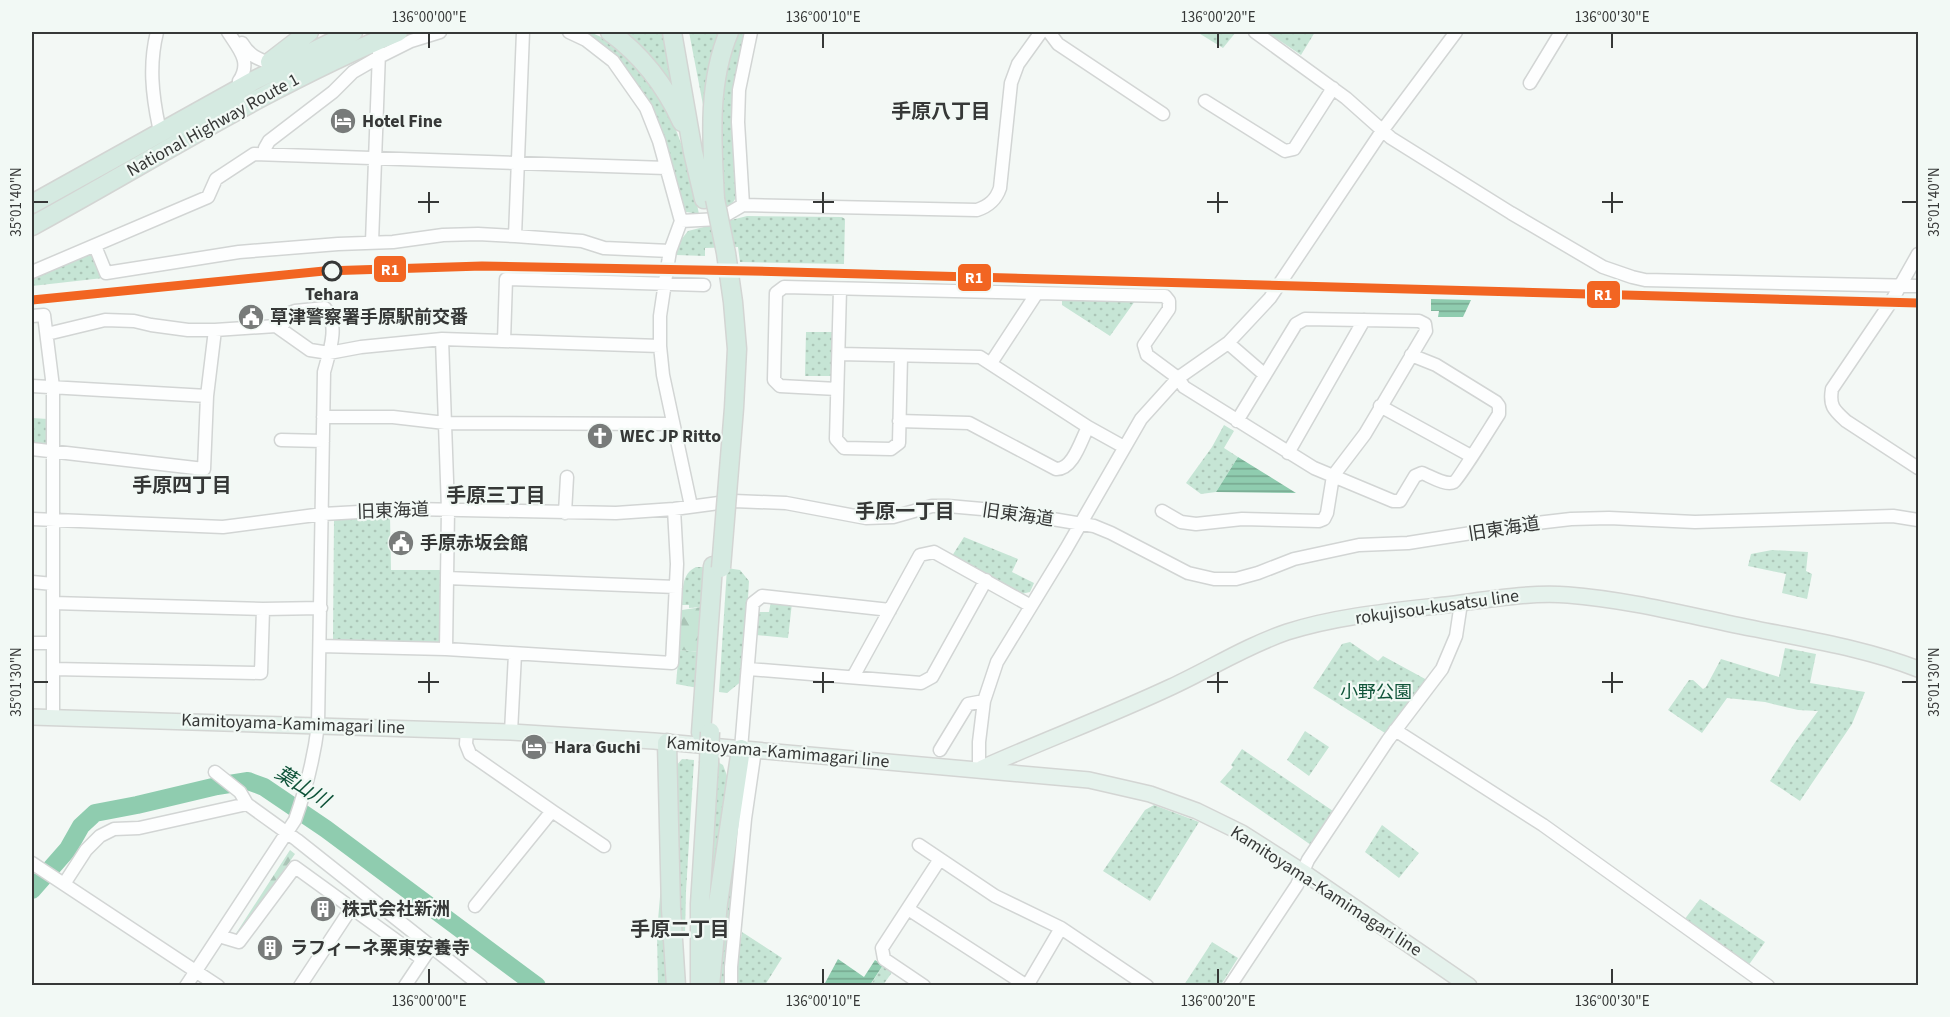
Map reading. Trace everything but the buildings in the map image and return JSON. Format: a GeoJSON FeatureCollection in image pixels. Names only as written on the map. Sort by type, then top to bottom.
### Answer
{"type":"FeatureCollection","features":[{"type":"Feature","properties":{"kind":"highway"},"geometry":{"type":"LineString","coordinates":[[32,203],[52,188],[239,81],[269,68],[309,32]]}},
{"type":"Feature","properties":{"kind":"highway","name":"National Highway Route 1"},"geometry":{"type":"LineString","coordinates":[[32,203],[269,68],[353,32]]}},
{"type":"Feature","properties":{"kind":"highway","name":"National Highway Route 1"},"geometry":{"type":"LineString","coordinates":[[32,226],[221,119],[358,48],[379,48],[398,32]]}},
{"type":"Feature","properties":{"kind":"highway"},"geometry":{"type":"LineString","coordinates":[[610,32],[642,59],[656,75],[677,111],[710,199],[726,254],[733,302],[737,349],[734,408],[717,567],[704,763],[690,905],[692,986]]}},
{"type":"Feature","properties":{"kind":"highway"},"geometry":{"type":"LineString","coordinates":[[672,32],[693,152]]}},
{"type":"Feature","properties":{"kind":"highway"},"geometry":{"type":"LineString","coordinates":[[684,32],[710,199]]}},
{"type":"Feature","properties":{"kind":"highway"},"geometry":{"type":"LineString","coordinates":[[710,199],[714,90],[718,66],[729,32]]}},
{"type":"Feature","properties":{"kind":"highway"},"geometry":{"type":"LineString","coordinates":[[269,68],[272,81],[294,81]]}},
{"type":"Feature","properties":{"kind":"highway"},"geometry":{"type":"LineString","coordinates":[[667,743],[671,909],[676,986]]}},
{"type":"Feature","properties":{"kind":"highway"},"geometry":{"type":"LineString","coordinates":[[710,986],[717,915],[748,750]]}},
{"type":"Feature","properties":{"kind":"highway"},"geometry":{"type":"LineString","coordinates":[[701,986],[699,974],[704,763]]}},
{"type":"Feature","properties":{"kind":"main road","name":"rokujisou-kusatsu line"},"geometry":{"type":"LineString","coordinates":[[979,769],[1092,723],[1174,686],[1254,645],[1286,633],[1315,624],[1404,609],[1530,594],[1603,599],[1802,638],[1899,662],[1918,669]]}},
{"type":"Feature","properties":{"kind":"main road","name":"Kamitoyama-Kamimagari line"},"geometry":{"type":"LineString","coordinates":[[32,717],[511,732],[667,743],[1089,780],[1150,794],[1197,811],[1242,833],[1469,986]]}},
{"type":"Feature","properties":{"kind":"street"},"geometry":{"type":"LineString","coordinates":[[157,32],[152,79],[159,127]]}},
{"type":"Feature","properties":{"kind":"street"},"geometry":{"type":"LineString","coordinates":[[228,32],[245,59],[244,74],[239,81]]}},
{"type":"Feature","properties":{"kind":"street"},"geometry":{"type":"LineString","coordinates":[[236,32],[249,53],[269,68]]}},
{"type":"Feature","properties":{"kind":"street"},"geometry":{"type":"LineString","coordinates":[[264,154],[269,141],[333,92],[379,48],[411,42],[440,32]]}},
{"type":"Feature","properties":{"kind":"street"},"geometry":{"type":"LineString","coordinates":[[515,236],[523,32]]}},
{"type":"Feature","properties":{"kind":"street"},"geometry":{"type":"LineString","coordinates":[[569,32],[586,40],[614,61],[646,108],[659,141],[681,221],[670,251],[664,284],[660,316],[660,346],[663,375],[691,506]]}},
{"type":"Feature","properties":{"kind":"street"},"geometry":{"type":"LineString","coordinates":[[743,205],[738,122],[739,90],[751,32]]}},
{"type":"Feature","properties":{"kind":"street"},"geometry":{"type":"LineString","coordinates":[[681,221],[719,219],[743,205],[977,210],[985,207],[998,195],[1000,188],[1011,83],[1018,64],[1041,32]]}},
{"type":"Feature","properties":{"kind":"street"},"geometry":{"type":"LineString","coordinates":[[1049,32],[1058,44],[1163,114]]}},
{"type":"Feature","properties":{"kind":"street"},"geometry":{"type":"LineString","coordinates":[[1255,32],[1333,88],[1382,131],[1511,213],[1603,267],[1632,278],[1645,280],[1918,286]]}},
{"type":"Feature","properties":{"kind":"street"},"geometry":{"type":"LineString","coordinates":[[979,769],[979,742],[984,701],[997,662],[1081,524],[1141,418],[1178,378],[1228,343],[1270,297],[1382,131],[1456,32]]}},
{"type":"Feature","properties":{"kind":"street"},"geometry":{"type":"LineString","coordinates":[[1530,82],[1561,32]]}},
{"type":"Feature","properties":{"kind":"street"},"geometry":{"type":"LineString","coordinates":[[372,242],[379,48]]}},
{"type":"Feature","properties":{"kind":"street"},"geometry":{"type":"LineString","coordinates":[[1205,101],[1285,151],[1294,149],[1333,88]]}},
{"type":"Feature","properties":{"kind":"street"},"geometry":{"type":"LineString","coordinates":[[32,272],[208,197],[216,179],[222,173],[254,154],[666,168]]}},
{"type":"Feature","properties":{"kind":"street"},"geometry":{"type":"LineString","coordinates":[[95,246],[106,273],[239,252],[393,242],[443,234],[582,241],[604,248],[670,251]]}},
{"type":"Feature","properties":{"kind":"street"},"geometry":{"type":"LineString","coordinates":[[1918,254],[1891,302],[1832,389],[1830,402],[1846,421],[1918,468]]}},
{"type":"Feature","properties":{"kind":"street"},"geometry":{"type":"LineString","coordinates":[[504,341],[506,279],[704,285]]}},
{"type":"Feature","properties":{"kind":"street"},"geometry":{"type":"LineString","coordinates":[[837,389],[780,386],[774,380],[776,293],[784,287],[1164,297],[1170,301],[1169,309],[1144,345],[1147,355],[1178,378],[1184,387],[1288,453],[1333,476],[1393,501],[1400,501],[1415,476],[1422,473],[1448,483],[1460,477],[1499,414],[1499,406],[1496,402],[1436,365],[1411,355]]}},
{"type":"Feature","properties":{"kind":"street"},"geometry":{"type":"LineString","coordinates":[[840,289],[836,440],[844,448],[891,449],[898,443],[901,356]]}},
{"type":"Feature","properties":{"kind":"street"},"geometry":{"type":"LineString","coordinates":[[991,363],[1037,293]]}},
{"type":"Feature","properties":{"kind":"street"},"geometry":{"type":"LineString","coordinates":[[186,986],[295,820],[304,796],[315,751],[318,725],[321,608],[324,372],[332,343],[331,315],[325,308],[295,311],[275,327]]}},
{"type":"Feature","properties":{"kind":"street"},"geometry":{"type":"LineString","coordinates":[[32,316],[44,315],[53,387],[53,717]]}},
{"type":"Feature","properties":{"kind":"street"},"geometry":{"type":"LineString","coordinates":[[46,334],[105,320],[134,321],[151,326],[188,330],[275,327],[310,350],[329,353],[361,347],[442,339],[660,346]]}},
{"type":"Feature","properties":{"kind":"street"},"geometry":{"type":"LineString","coordinates":[[1162,511],[1181,522],[1196,524],[1242,519],[1319,521],[1324,519],[1333,476],[1365,434],[1426,331],[1425,324],[1419,321],[1305,320],[1296,324],[1237,421]]}},
{"type":"Feature","properties":{"kind":"street"},"geometry":{"type":"LineString","coordinates":[[1288,453],[1364,320]]}},
{"type":"Feature","properties":{"kind":"street"},"geometry":{"type":"LineString","coordinates":[[32,450],[204,469],[207,396],[215,330]]}},
{"type":"Feature","properties":{"kind":"street"},"geometry":{"type":"LineString","coordinates":[[442,339],[448,509],[446,649]]}},
{"type":"Feature","properties":{"kind":"street"},"geometry":{"type":"LineString","coordinates":[[1228,343],[1265,375]]}},
{"type":"Feature","properties":{"kind":"street"},"geometry":{"type":"LineString","coordinates":[[839,354],[980,357],[1088,427],[1124,447]]}},
{"type":"Feature","properties":{"kind":"street"},"geometry":{"type":"LineString","coordinates":[[32,386],[207,396]]}},
{"type":"Feature","properties":{"kind":"street"},"geometry":{"type":"LineString","coordinates":[[1380,406],[1471,456]]}},
{"type":"Feature","properties":{"kind":"street"},"geometry":{"type":"LineString","coordinates":[[323,417],[393,417],[445,423],[673,424]]}},
{"type":"Feature","properties":{"kind":"street"},"geometry":{"type":"LineString","coordinates":[[899,421],[969,423],[1056,469],[1062,470],[1068,466],[1088,427]]}},
{"type":"Feature","properties":{"kind":"street"},"geometry":{"type":"LineString","coordinates":[[281,440],[323,441]]}},
{"type":"Feature","properties":{"kind":"street"},"geometry":{"type":"LineString","coordinates":[[565,513],[567,477]]}},
{"type":"Feature","properties":{"kind":"street","name":"旧東海道"},"geometry":{"type":"LineString","coordinates":[[32,519],[223,527],[323,514],[413,509],[616,513],[674,509],[734,501],[786,503],[866,518],[893,517],[932,506],[948,506],[1081,524],[1111,533],[1188,573],[1214,579],[1236,579],[1294,559],[1359,545],[1418,542],[1571,519],[1609,518],[1695,522],[1893,516],[1918,520]]}},
{"type":"Feature","properties":{"kind":"street"},"geometry":{"type":"LineString","coordinates":[[320,646],[446,649],[672,663],[676,587],[674,509]]}},
{"type":"Feature","properties":{"kind":"street"},"geometry":{"type":"LineString","coordinates":[[854,677],[920,555],[934,552],[1031,606]]}},
{"type":"Feature","properties":{"kind":"street"},"geometry":{"type":"LineString","coordinates":[[447,578],[676,587]]}},
{"type":"Feature","properties":{"kind":"street"},"geometry":{"type":"LineString","coordinates":[[749,669],[921,683],[932,677],[986,580]]}},
{"type":"Feature","properties":{"kind":"street"},"geometry":{"type":"LineString","coordinates":[[32,582],[53,584]]}},
{"type":"Feature","properties":{"kind":"street"},"geometry":{"type":"LineString","coordinates":[[732,986],[731,967],[745,819],[753,603],[762,596],[890,610]]}},
{"type":"Feature","properties":{"kind":"street"},"geometry":{"type":"LineString","coordinates":[[54,603],[263,609],[321,608]]}},
{"type":"Feature","properties":{"kind":"street"},"geometry":{"type":"LineString","coordinates":[[1230,986],[1303,872],[1308,860],[1395,730],[1442,669],[1456,636],[1461,603]]}},
{"type":"Feature","properties":{"kind":"street"},"geometry":{"type":"LineString","coordinates":[[53,669],[261,673],[263,609]]}},
{"type":"Feature","properties":{"kind":"street"},"geometry":{"type":"LineString","coordinates":[[32,643],[53,643]]}},
{"type":"Feature","properties":{"kind":"street"},"geometry":{"type":"LineString","coordinates":[[511,732],[515,654]]}},
{"type":"Feature","properties":{"kind":"street"},"geometry":{"type":"LineString","coordinates":[[940,750],[968,704],[984,701]]}},
{"type":"Feature","properties":{"kind":"street"},"geometry":{"type":"LineString","coordinates":[[467,730],[466,744],[470,754],[604,846]]}},
{"type":"Feature","properties":{"kind":"street"},"geometry":{"type":"LineString","coordinates":[[1395,730],[1543,825],[1768,986]]}},
{"type":"Feature","properties":{"kind":"street"},"geometry":{"type":"LineString","coordinates":[[215,772],[240,792],[247,804],[297,840],[481,986]]}},
{"type":"Feature","properties":{"kind":"street"},"geometry":{"type":"LineString","coordinates":[[61,882],[100,836],[114,829],[139,828],[247,804]]}},
{"type":"Feature","properties":{"kind":"street"},"geometry":{"type":"LineString","coordinates":[[475,906],[552,811]]}},
{"type":"Feature","properties":{"kind":"street"},"geometry":{"type":"LineString","coordinates":[[919,845],[995,896],[1060,928],[1147,986]]}},
{"type":"Feature","properties":{"kind":"street"},"geometry":{"type":"LineString","coordinates":[[924,986],[884,959],[882,948],[940,859]]}},
{"type":"Feature","properties":{"kind":"street"},"geometry":{"type":"LineString","coordinates":[[34,865],[218,986]]}},
{"type":"Feature","properties":{"kind":"street"},"geometry":{"type":"LineString","coordinates":[[219,936],[239,942],[295,867],[422,959]]}},
{"type":"Feature","properties":{"kind":"street"},"geometry":{"type":"LineString","coordinates":[[300,986],[352,907]]}},
{"type":"Feature","properties":{"kind":"street"},"geometry":{"type":"LineString","coordinates":[[908,909],[1027,986],[1060,928]]}},
{"type":"Feature","properties":{"kind":"street"},"geometry":{"type":"LineString","coordinates":[[405,986],[432,948]]}},
{"type":"Feature","properties":{"kind":"green space"},"geometry":{"type":"Polygon","coordinates":[[[578,32],[598,35],[615,47],[634,63],[662,100],[681,144],[699,214],[686,212],[683,208],[647,104],[578,32]]]}},
{"type":"Feature","properties":{"kind":"green space"},"geometry":{"type":"Polygon","coordinates":[[[618,32],[666,32],[678,96],[618,32]]]}},
{"type":"Feature","properties":{"kind":"green space"},"geometry":{"type":"Polygon","coordinates":[[[689,32],[722,32],[704,110],[689,32]]]}},
{"type":"Feature","properties":{"kind":"green space"},"geometry":{"type":"Polygon","coordinates":[[[735,32],[743,32],[745,37],[733,109],[737,193],[732,203],[723,209],[719,83],[735,32]]]}},
{"type":"Feature","properties":{"kind":"green space"},"geometry":{"type":"Polygon","coordinates":[[[1197,32],[1236,32],[1223,48],[1197,32]]]}},
{"type":"Feature","properties":{"kind":"green space"},"geometry":{"type":"Polygon","coordinates":[[[1267,32],[1315,32],[1301,55],[1267,32]]]}},
{"type":"Feature","properties":{"kind":"green space"},"geometry":{"type":"Polygon","coordinates":[[[747,216],[842,217],[845,219],[844,264],[740,262],[738,247],[705,248],[705,256],[676,255],[680,241],[688,231],[747,216]]]}},
{"type":"Feature","properties":{"kind":"green space"},"geometry":{"type":"Polygon","coordinates":[[[89,254],[94,256],[103,278],[32,286],[32,278],[89,254]]]}},
{"type":"Feature","properties":{"kind":"green space"},"geometry":{"type":"Polygon","coordinates":[[[1062,299],[1135,301],[1110,336],[1062,305],[1062,299]]]}},
{"type":"Feature","properties":{"kind":"green space"},"geometry":{"type":"Polygon","coordinates":[[[806,332],[834,332],[833,376],[805,376],[806,332]]]}},
{"type":"Feature","properties":{"kind":"green space"},"geometry":{"type":"Polygon","coordinates":[[[32,418],[48,419],[48,442],[45,445],[32,444],[32,418]]]}},
{"type":"Feature","properties":{"kind":"green space"},"geometry":{"type":"Polygon","coordinates":[[[1224,425],[1234,431],[1224,448],[1238,457],[1216,492],[1201,494],[1186,483],[1212,447],[1224,425]]]}},
{"type":"Feature","properties":{"kind":"green space"},"geometry":{"type":"Polygon","coordinates":[[[390,515],[391,570],[442,570],[441,642],[438,644],[333,641],[334,519],[390,515]]]}},
{"type":"Feature","properties":{"kind":"green space"},"geometry":{"type":"Polygon","coordinates":[[[964,537],[1018,559],[1012,572],[1034,583],[1030,592],[1021,594],[952,556],[964,537]]]}},
{"type":"Feature","properties":{"kind":"green space"},"geometry":{"type":"Polygon","coordinates":[[[1772,550],[1808,552],[1806,571],[1812,574],[1807,599],[1782,593],[1786,574],[1748,566],[1751,554],[1772,550]]]}},
{"type":"Feature","properties":{"kind":"green space"},"geometry":{"type":"Polygon","coordinates":[[[696,567],[706,567],[702,607],[689,608],[689,605],[682,605],[684,583],[691,570],[696,567]]]}},
{"type":"Feature","properties":{"kind":"green space"},"geometry":{"type":"Polygon","coordinates":[[[727,568],[740,570],[749,581],[743,680],[727,693],[719,692],[727,568]]]}},
{"type":"Feature","properties":{"kind":"green space"},"geometry":{"type":"Polygon","coordinates":[[[771,601],[792,603],[788,638],[756,635],[757,612],[769,612],[771,601]]]}},
{"type":"Feature","properties":{"kind":"green space"},"geometry":{"type":"Polygon","coordinates":[[[702,607],[701,652],[679,650],[682,610],[702,607]]]}},
{"type":"Feature","properties":{"kind":"green space","name":"小野公園"},"geometry":{"type":"Polygon","coordinates":[[[1350,642],[1378,661],[1383,656],[1427,680],[1385,733],[1313,688],[1342,644],[1350,642]]]}},
{"type":"Feature","properties":{"kind":"green space"},"geometry":{"type":"Polygon","coordinates":[[[1785,648],[1816,654],[1810,683],[1865,692],[1852,724],[1800,801],[1770,781],[1818,711],[1798,710],[1765,702],[1727,698],[1702,733],[1668,710],[1689,680],[1693,680],[1703,689],[1706,687],[1721,659],[1779,677],[1785,648]]]}},
{"type":"Feature","properties":{"kind":"green space"},"geometry":{"type":"Polygon","coordinates":[[[679,650],[701,652],[698,688],[676,684],[679,650]]]}},
{"type":"Feature","properties":{"kind":"green space"},"geometry":{"type":"Polygon","coordinates":[[[1305,731],[1329,747],[1309,776],[1287,760],[1305,731]]]}},
{"type":"Feature","properties":{"kind":"green space"},"geometry":{"type":"Polygon","coordinates":[[[1242,749],[1333,811],[1311,845],[1220,782],[1233,767],[1231,765],[1242,749]]]}},
{"type":"Feature","properties":{"kind":"green space"},"geometry":{"type":"Polygon","coordinates":[[[682,759],[694,760],[685,936],[679,936],[676,766],[682,759]]]}},
{"type":"Feature","properties":{"kind":"green space"},"geometry":{"type":"Polygon","coordinates":[[[716,761],[723,765],[729,781],[712,909],[706,907],[716,761]]]}},
{"type":"Feature","properties":{"kind":"green space"},"geometry":{"type":"Polygon","coordinates":[[[1154,805],[1199,822],[1150,901],[1103,871],[1145,810],[1154,805]]]}},
{"type":"Feature","properties":{"kind":"green space"},"geometry":{"type":"Polygon","coordinates":[[[1382,825],[1419,853],[1399,878],[1365,852],[1382,825]]]}},
{"type":"Feature","properties":{"kind":"green space"},"geometry":{"type":"Polygon","coordinates":[[[734,846],[737,846],[725,985],[716,986],[734,846]]]}},
{"type":"Feature","properties":{"kind":"green space"},"geometry":{"type":"Polygon","coordinates":[[[290,850],[295,854],[237,938],[235,935],[290,850]]]}},
{"type":"Feature","properties":{"kind":"green space"},"geometry":{"type":"Polygon","coordinates":[[[661,885],[665,885],[672,985],[658,986],[657,932],[661,885]]]}},
{"type":"Feature","properties":{"kind":"green space"},"geometry":{"type":"Polygon","coordinates":[[[1700,899],[1765,942],[1748,966],[1684,920],[1700,899]]]}},
{"type":"Feature","properties":{"kind":"green space"},"geometry":{"type":"Polygon","coordinates":[[[742,932],[782,958],[765,985],[737,986],[736,969],[742,932]]]}},
{"type":"Feature","properties":{"kind":"green space"},"geometry":{"type":"Polygon","coordinates":[[[1212,942],[1238,958],[1221,985],[1184,985],[1212,942]]]}},
{"type":"Feature","properties":{"kind":"green space"},"geometry":{"type":"Polygon","coordinates":[[[883,965],[893,971],[883,985],[870,986],[883,965]]]}},
{"type":"Feature","properties":{"kind":"shaded area"},"geometry":{"type":"Polygon","coordinates":[[[1431,299],[1471,300],[1463,317],[1438,317],[1439,311],[1431,311],[1431,299]]]}},
{"type":"Feature","properties":{"kind":"shaded area"},"geometry":{"type":"Polygon","coordinates":[[[1238,457],[1296,493],[1216,492],[1238,457]]]}},
{"type":"Feature","properties":{"kind":"shaded area"},"geometry":{"type":"Polygon","coordinates":[[[838,959],[864,977],[875,960],[883,965],[870,985],[827,986],[825,983],[838,959]]]}},
{"type":"Feature","properties":{"kind":"waterway","name":"葉山川"},"geometry":{"type":"LineString","coordinates":[[32,890],[68,849],[81,826],[95,813],[248,781],[264,787],[326,829],[537,986]]}},
{"type":"Feature","properties":{"kind":"transit line","name":"R1"},"geometry":{"type":"LineString","coordinates":[[32,300],[324,271],[482,266],[751,271],[1918,303]]}},
{"type":"Feature","properties":{"kind":"place","name":"Hotel Fine"},"geometry":{"type":"Point","coordinates":[343,121]}},
{"type":"Feature","properties":{"kind":"place","name":"Tehara"},"geometry":{"type":"Point","coordinates":[332,271]}},
{"type":"Feature","properties":{"kind":"place","name":"草津警察署手原駅前交番"},"geometry":{"type":"Point","coordinates":[251,317]}},
{"type":"Feature","properties":{"kind":"place","name":"WEC JP Ritto"},"geometry":{"type":"Point","coordinates":[600,436]}},
{"type":"Feature","properties":{"kind":"place","name":"手原赤坂会館"},"geometry":{"type":"Point","coordinates":[401,543]}},
{"type":"Feature","properties":{"kind":"place","name":"Hara Guchi"},"geometry":{"type":"Point","coordinates":[534,747]}},
{"type":"Feature","properties":{"kind":"place","name":"株式会社新洲"},"geometry":{"type":"Point","coordinates":[323,909]}},
{"type":"Feature","properties":{"kind":"place","name":"ラフィーネ栗東安養寺"},"geometry":{"type":"Point","coordinates":[270,948]}},
{"type":"Feature","properties":{"kind":"district","name":"手原八丁目"},"geometry":{"type":"Point","coordinates":[941,112]}},
{"type":"Feature","properties":{"kind":"district","name":"手原四丁目"},"geometry":{"type":"Point","coordinates":[182,486]}},
{"type":"Feature","properties":{"kind":"district","name":"手原三丁目"},"geometry":{"type":"Point","coordinates":[496,496]}},
{"type":"Feature","properties":{"kind":"district","name":"手原一丁目"},"geometry":{"type":"Point","coordinates":[905,512]}},
{"type":"Feature","properties":{"kind":"district","name":"手原二丁目"},"geometry":{"type":"Point","coordinates":[680,930]}}]}
